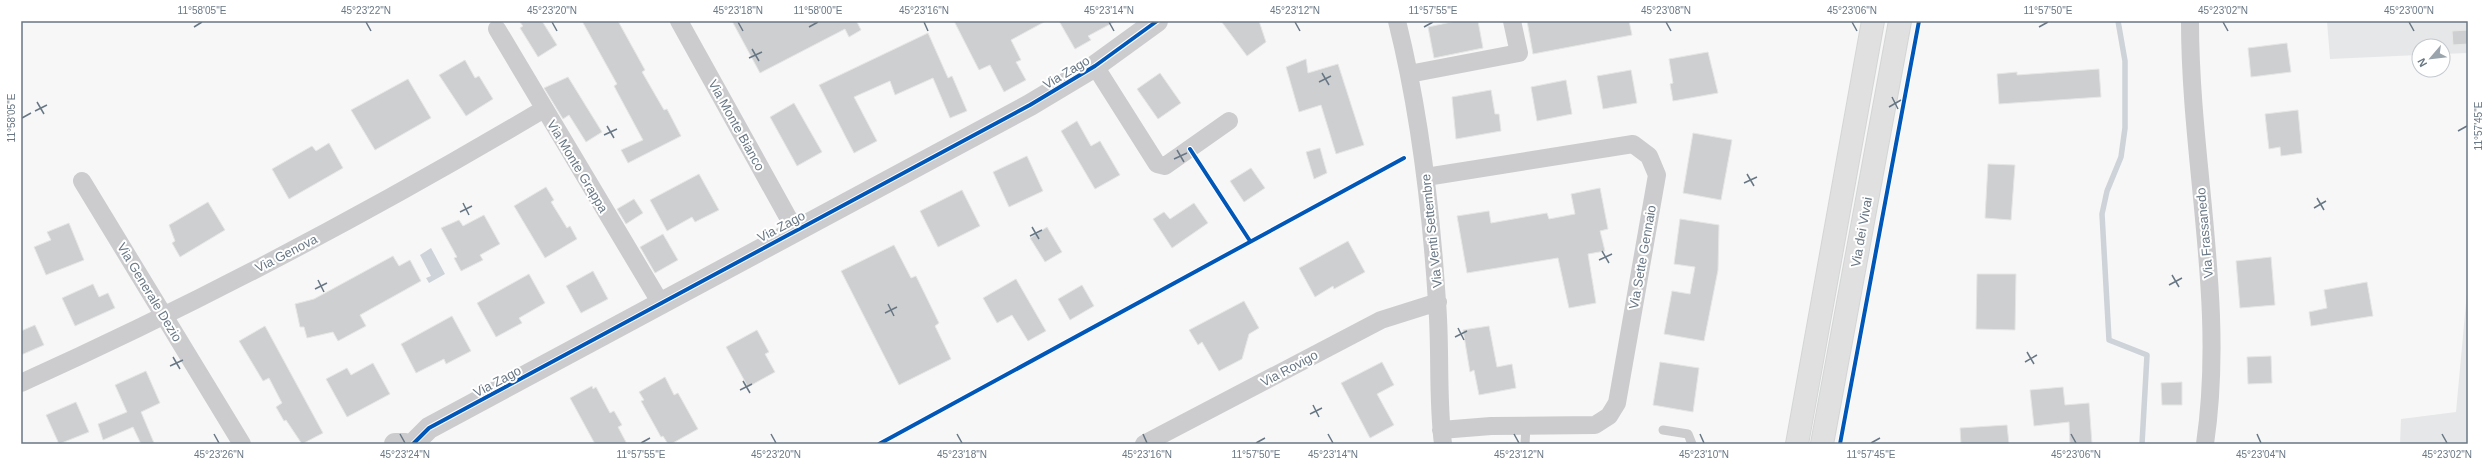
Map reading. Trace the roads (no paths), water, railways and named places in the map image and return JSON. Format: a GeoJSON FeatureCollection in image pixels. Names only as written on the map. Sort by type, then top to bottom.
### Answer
{"type":"FeatureCollection","features":[{"type":"Feature","properties":{"kind":"main road","name":"Via dei Vivai"},"geometry":{"type":"LineString","coordinates":[[1797,444],[1873,21]]}},
{"type":"Feature","properties":{"kind":"main road","name":"Via dei Vivai"},"geometry":{"type":"LineString","coordinates":[[1822,444],[1900,21]]}},
{"type":"Feature","properties":{"kind":"street","name":"Via Monte Bianco"},"geometry":{"type":"LineString","coordinates":[[679,21],[795,230]]}},
{"type":"Feature","properties":{"kind":"street","name":"Via Zago"},"geometry":{"type":"LineString","coordinates":[[413,444],[429,428],[660,302],[1030,105],[1095,66],[1157,21]]}},
{"type":"Feature","properties":{"kind":"street","name":"Via Venti Settembre"},"geometry":{"type":"LineString","coordinates":[[1397,21],[1409,74],[1426,177],[1438,302],[1442,437]]}},
{"type":"Feature","properties":{"kind":"street"},"geometry":{"type":"LineString","coordinates":[[1409,74],[1518,53],[1512,21]]}},
{"type":"Feature","properties":{"kind":"street","name":"Via Frassanedo"},"geometry":{"type":"LineString","coordinates":[[2190,21],[2197,148],[2212,344],[2210,414],[2205,444]]}},
{"type":"Feature","properties":{"kind":"street","name":"Via Monte Grappa"},"geometry":{"type":"LineString","coordinates":[[497,29],[660,302]]}},
{"type":"Feature","properties":{"kind":"street"},"geometry":{"type":"LineString","coordinates":[[1095,66],[1156,164],[1165,166],[1229,121]]}},
{"type":"Feature","properties":{"kind":"street","name":"Via Genova"},"geometry":{"type":"LineString","coordinates":[[21,383],[165,317],[371,209],[544,109]]}},
{"type":"Feature","properties":{"kind":"street","name":"Via Sette Gennaio"},"geometry":{"type":"LineString","coordinates":[[1426,177],[1633,144],[1650,156],[1657,175],[1617,403],[1613,411],[1595,425],[1526,435],[1490,426],[1442,437]]}},
{"type":"Feature","properties":{"kind":"street","name":"Via Generale Dezio"},"geometry":{"type":"LineString","coordinates":[[82,181],[242,444]]}},
{"type":"Feature","properties":{"kind":"street","name":"Via Rovigo"},"geometry":{"type":"LineString","coordinates":[[1144,444],[1381,320],[1438,302]]}},
{"type":"Feature","properties":{"kind":"street"},"geometry":{"type":"LineString","coordinates":[[395,444],[405,444]]}},
{"type":"Feature","properties":{"kind":"lane"},"geometry":{"type":"LineString","coordinates":[[1663,430],[1688,434],[1692,444]]}},
{"type":"Feature","properties":{"kind":"waterway"},"geometry":{"type":"LineString","coordinates":[[2118,21],[2125,61],[2125,128],[2121,157],[2107,191],[2102,214],[2109,340],[2147,355],[2142,444]]}}]}
